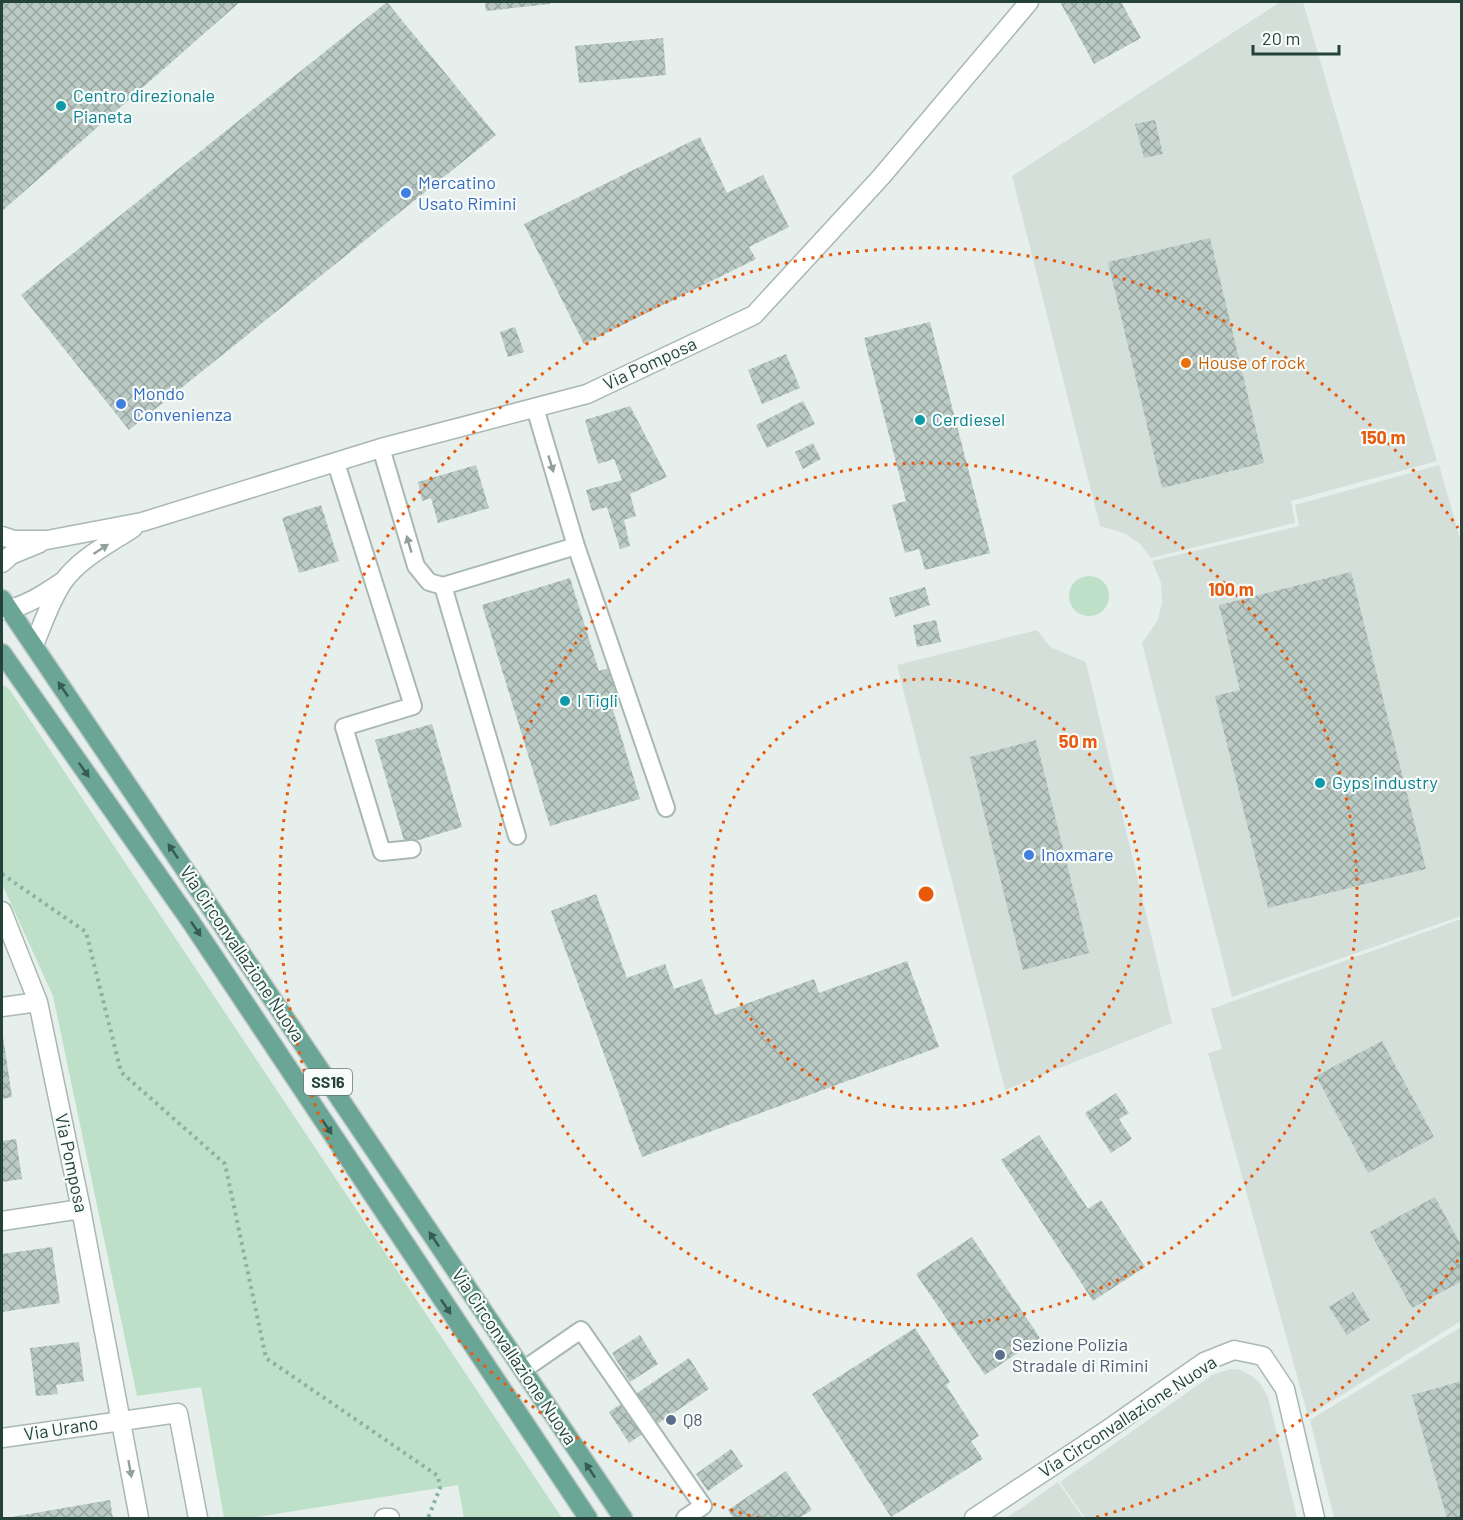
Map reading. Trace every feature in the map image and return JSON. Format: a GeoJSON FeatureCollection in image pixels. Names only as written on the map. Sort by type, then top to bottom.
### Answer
{"type":"FeatureCollection","features":[{"type":"Feature","properties":{"kind":"main road","name":"Via Circonvallazione Nuova"},"geometry":{"type":"LineString","coordinates":[[4,606],[34,645],[623,1518]]}},
{"type":"Feature","properties":{"kind":"main road","name":"Via Circonvallazione Nuova"},"geometry":{"type":"LineString","coordinates":[[2,653],[191,922],[588,1518]]}},
{"type":"Feature","properties":{"kind":"street","name":"Via Pomposa"},"geometry":{"type":"LineString","coordinates":[[2,536],[14,540],[47,540],[142,522],[381,448],[587,394],[754,315],[881,177],[1029,2]]}},
{"type":"Feature","properties":{"kind":"street","name":"Via Pomposa"},"geometry":{"type":"LineString","coordinates":[[4,606],[42,595],[64,581],[86,558],[142,522]]}},
{"type":"Feature","properties":{"kind":"street","name":"Via Pomposa"},"geometry":{"type":"LineString","coordinates":[[2,563],[11,555],[47,540]]}},
{"type":"Feature","properties":{"kind":"street","name":"Via Pomposa"},"geometry":{"type":"LineString","coordinates":[[34,645],[51,604],[64,581]]}},
{"type":"Feature","properties":{"kind":"street","name":"Via Pomposa"},"geometry":{"type":"LineString","coordinates":[[2,911],[38,1002],[81,1209],[139,1518]]}},
{"type":"Feature","properties":{"kind":"street"},"geometry":{"type":"LineString","coordinates":[[2,1007],[38,1002]]}},
{"type":"Feature","properties":{"kind":"street"},"geometry":{"type":"LineString","coordinates":[[2,1221],[81,1209]]}},
{"type":"Feature","properties":{"kind":"street","name":"Via Circonvallazione Nuova"},"geometry":{"type":"LineString","coordinates":[[974,1518],[1204,1362],[1234,1350],[1263,1356],[1285,1389],[1315,1518]]}},
{"type":"Feature","properties":{"kind":"street"},"geometry":{"type":"LineString","coordinates":[[121,1420],[178,1413],[198,1518]]}},
{"type":"Feature","properties":{"kind":"street","name":"Via Urano"},"geometry":{"type":"LineString","coordinates":[[2,1438],[121,1420]]}},
{"type":"Feature","properties":{"kind":"street"},"geometry":{"type":"LineString","coordinates":[[384,1518],[390,1518]]}},
{"type":"Feature","properties":{"kind":"lane"},"geometry":{"type":"LineString","coordinates":[[535,408],[576,546],[666,808]]}},
{"type":"Feature","properties":{"kind":"lane"},"geometry":{"type":"LineString","coordinates":[[381,448],[416,566],[429,582],[443,586],[576,546]]}},
{"type":"Feature","properties":{"kind":"lane"},"geometry":{"type":"LineString","coordinates":[[336,463],[413,706],[345,727],[382,852],[411,849]]}},
{"type":"Feature","properties":{"kind":"lane"},"geometry":{"type":"LineString","coordinates":[[443,586],[517,836]]}},
{"type":"Feature","properties":{"kind":"lane"},"geometry":{"type":"LineString","coordinates":[[523,1370],[581,1330],[703,1506],[685,1518]]}},
{"type":"Feature","properties":{"kind":"path"},"geometry":{"type":"LineString","coordinates":[[2,874],[86,932],[121,1072],[225,1164],[267,1358],[438,1476],[440,1488],[428,1518]]}},
{"type":"Feature","properties":{"kind":"shaded area"},"geometry":{"type":"Polygon","coordinates":[[[1280,2],[1303,2],[1437,461],[1291,501],[1295,523],[1151,558],[1140,544],[1126,534],[1100,526],[1012,176],[1280,2]]]}},
{"type":"Feature","properties":{"kind":"shaded area"},"geometry":{"type":"Polygon","coordinates":[[[1439,465],[1461,542],[1461,916],[1232,997],[1142,643],[1158,620],[1162,602],[1161,583],[1152,561],[1299,526],[1295,505],[1439,465]]]}},
{"type":"Feature","properties":{"kind":"shaded area"},"geometry":{"type":"Polygon","coordinates":[[[1037,630],[1050,647],[1086,662],[1172,1023],[1005,1090],[897,665],[1037,630]]]}},
{"type":"Feature","properties":{"kind":"shaded area"},"geometry":{"type":"Polygon","coordinates":[[[1461,919],[1461,1321],[1308,1416],[1208,1053],[1222,1049],[1211,1009],[1461,919]]]}},
{"type":"Feature","properties":{"kind":"shaded area"},"geometry":{"type":"Polygon","coordinates":[[[1461,1327],[1461,1518],[1334,1518],[1310,1420],[1461,1327]]]}},
{"type":"Feature","properties":{"kind":"shaded area"},"geometry":{"type":"Polygon","coordinates":[[[1230,1369],[1241,1370],[1252,1376],[1260,1383],[1268,1397],[1297,1518],[1085,1518],[1060,1482],[1212,1375],[1230,1369]]]}},
{"type":"Feature","properties":{"kind":"shaded area"},"geometry":{"type":"Polygon","coordinates":[[[1058,1482],[1083,1518],[1006,1518],[1020,1509],[1058,1482]]]}},
{"type":"Feature","properties":{"kind":"green space"},"geometry":{"type":"Polygon","coordinates":[[[1089,576],[1097,577],[1103,582],[1108,588],[1108,604],[1103,610],[1097,615],[1089,616],[1081,615],[1075,610],[1070,604],[1069,596],[1070,588],[1075,582],[1081,577],[1089,576]]]}},
{"type":"Feature","properties":{"kind":"green space"},"geometry":{"type":"Polygon","coordinates":[[[2,684],[10,690],[562,1518],[464,1518],[458,1485],[251,1518],[224,1518],[201,1387],[137,1396],[53,996],[2,884],[2,684]]]}},
{"type":"Feature","properties":{"kind":"building","name":"Centro direzionale Pianeta"},"geometry":{"type":"Polygon","coordinates":[[[2,2],[240,2],[2,211],[2,2]]]}},
{"type":"Feature","properties":{"kind":"building"},"geometry":{"type":"Polygon","coordinates":[[[387,2],[496,135],[129,430],[21,295],[387,2]]]}},
{"type":"Feature","properties":{"kind":"building"},"geometry":{"type":"Polygon","coordinates":[[[485,2],[550,2],[550,4],[486,11],[485,2]]]}},
{"type":"Feature","properties":{"kind":"building"},"geometry":{"type":"Polygon","coordinates":[[[1060,2],[1121,2],[1141,38],[1094,64],[1060,2]]]}},
{"type":"Feature","properties":{"kind":"building"},"geometry":{"type":"Polygon","coordinates":[[[663,38],[666,75],[579,83],[575,46],[663,38]]]}},
{"type":"Feature","properties":{"kind":"building"},"geometry":{"type":"Polygon","coordinates":[[[1155,120],[1163,154],[1144,158],[1135,124],[1155,120]]]}},
{"type":"Feature","properties":{"kind":"building"},"geometry":{"type":"Polygon","coordinates":[[[700,137],[727,193],[763,175],[789,227],[749,247],[756,259],[584,344],[524,224],[700,137]]]}},
{"type":"Feature","properties":{"kind":"building","name":"House of rock"},"geometry":{"type":"Polygon","coordinates":[[[1210,238],[1264,463],[1162,488],[1108,262],[1210,238]]]}},
{"type":"Feature","properties":{"kind":"building","name":"Cerdiesel"},"geometry":{"type":"Polygon","coordinates":[[[930,322],[990,553],[925,570],[919,549],[905,553],[892,505],[906,501],[864,338],[930,322]]]}},
{"type":"Feature","properties":{"kind":"building"},"geometry":{"type":"Polygon","coordinates":[[[515,327],[524,352],[508,357],[500,332],[515,327]]]}},
{"type":"Feature","properties":{"kind":"building"},"geometry":{"type":"Polygon","coordinates":[[[786,354],[800,388],[762,404],[748,370],[786,354]]]}},
{"type":"Feature","properties":{"kind":"building"},"geometry":{"type":"Polygon","coordinates":[[[803,401],[815,424],[767,448],[756,425],[803,401]]]}},
{"type":"Feature","properties":{"kind":"building"},"geometry":{"type":"Polygon","coordinates":[[[630,406],[667,477],[630,494],[636,516],[624,520],[630,546],[620,549],[607,507],[592,511],[586,490],[622,480],[614,459],[598,464],[585,420],[630,406]]]}},
{"type":"Feature","properties":{"kind":"building"},"geometry":{"type":"Polygon","coordinates":[[[813,443],[821,459],[803,469],[795,452],[813,443]]]}},
{"type":"Feature","properties":{"kind":"building"},"geometry":{"type":"Polygon","coordinates":[[[476,465],[489,508],[438,523],[431,498],[422,501],[418,482],[476,465]]]}},
{"type":"Feature","properties":{"kind":"building"},"geometry":{"type":"Polygon","coordinates":[[[321,505],[339,561],[299,573],[282,518],[321,505]]]}},
{"type":"Feature","properties":{"kind":"building","name":"Gyps industry"},"geometry":{"type":"Polygon","coordinates":[[[1351,572],[1426,869],[1268,908],[1215,696],[1240,690],[1219,605],[1351,572]]]}},
{"type":"Feature","properties":{"kind":"building","name":"I Tigli"},"geometry":{"type":"Polygon","coordinates":[[[570,578],[599,671],[615,666],[625,699],[611,703],[640,799],[550,826],[482,605],[570,578]]]}},
{"type":"Feature","properties":{"kind":"building"},"geometry":{"type":"Polygon","coordinates":[[[925,587],[930,605],[895,617],[889,598],[925,587]]]}},
{"type":"Feature","properties":{"kind":"building"},"geometry":{"type":"Polygon","coordinates":[[[936,620],[941,642],[917,647],[913,625],[936,620]]]}},
{"type":"Feature","properties":{"kind":"building"},"geometry":{"type":"Polygon","coordinates":[[[432,724],[462,827],[405,844],[375,740],[432,724]]]}},
{"type":"Feature","properties":{"kind":"building","name":"Inoxmare"},"geometry":{"type":"Polygon","coordinates":[[[1036,740],[1089,953],[1023,970],[970,757],[1036,740]]]}},
{"type":"Feature","properties":{"kind":"building"},"geometry":{"type":"Polygon","coordinates":[[[596,894],[627,978],[665,964],[674,989],[702,979],[715,1015],[814,979],[819,993],[907,961],[939,1047],[642,1157],[551,911],[596,894]]]}},
{"type":"Feature","properties":{"kind":"building"},"geometry":{"type":"Polygon","coordinates":[[[2,1036],[12,1097],[2,1099],[2,1036]]]}},
{"type":"Feature","properties":{"kind":"building"},"geometry":{"type":"Polygon","coordinates":[[[1382,1041],[1434,1137],[1368,1173],[1316,1076],[1382,1041]]]}},
{"type":"Feature","properties":{"kind":"building"},"geometry":{"type":"Polygon","coordinates":[[[1116,1093],[1129,1113],[1119,1119],[1132,1139],[1111,1153],[1085,1113],[1116,1093]]]}},
{"type":"Feature","properties":{"kind":"building"},"geometry":{"type":"Polygon","coordinates":[[[1039,1135],[1088,1209],[1101,1200],[1145,1267],[1093,1301],[1001,1160],[1039,1135]]]}},
{"type":"Feature","properties":{"kind":"building"},"geometry":{"type":"Polygon","coordinates":[[[16,1139],[22,1179],[2,1182],[2,1141],[16,1139]]]}},
{"type":"Feature","properties":{"kind":"building"},"geometry":{"type":"Polygon","coordinates":[[[1435,1197],[1462,1247],[1462,1281],[1412,1308],[1370,1232],[1435,1197]]]}},
{"type":"Feature","properties":{"kind":"building"},"geometry":{"type":"Polygon","coordinates":[[[972,1237],[1040,1338],[985,1375],[916,1274],[972,1237]]]}},
{"type":"Feature","properties":{"kind":"building"},"geometry":{"type":"Polygon","coordinates":[[[52,1247],[60,1303],[2,1312],[2,1254],[52,1247]]]}},
{"type":"Feature","properties":{"kind":"building"},"geometry":{"type":"Polygon","coordinates":[[[1353,1292],[1370,1320],[1347,1335],[1329,1307],[1353,1292]]]}},
{"type":"Feature","properties":{"kind":"building"},"geometry":{"type":"Polygon","coordinates":[[[915,1328],[950,1382],[946,1385],[979,1436],[971,1441],[983,1459],[891,1517],[812,1394],[915,1328]]]}},
{"type":"Feature","properties":{"kind":"building"},"geometry":{"type":"Polygon","coordinates":[[[640,1335],[658,1364],[630,1382],[612,1353],[640,1335]]]}},
{"type":"Feature","properties":{"kind":"building"},"geometry":{"type":"Polygon","coordinates":[[[79,1342],[84,1381],[56,1385],[58,1394],[36,1396],[30,1348],[79,1342]]]}},
{"type":"Feature","properties":{"kind":"building"},"geometry":{"type":"Polygon","coordinates":[[[689,1358],[709,1389],[629,1443],[609,1412],[689,1358]]]}},
{"type":"Feature","properties":{"kind":"building"},"geometry":{"type":"Polygon","coordinates":[[[1462,1381],[1462,1518],[1447,1518],[1412,1395],[1462,1381]]]}},
{"type":"Feature","properties":{"kind":"building"},"geometry":{"type":"Polygon","coordinates":[[[731,1449],[743,1466],[708,1491],[696,1474],[731,1449]]]}},
{"type":"Feature","properties":{"kind":"building"},"geometry":{"type":"Polygon","coordinates":[[[786,1471],[812,1510],[799,1518],[733,1518],[728,1510],[786,1471]]]}},
{"type":"Feature","properties":{"kind":"building"},"geometry":{"type":"Polygon","coordinates":[[[110,1500],[113,1518],[12,1518],[12,1517],[110,1500]]]}},
{"type":"Feature","properties":{"kind":"place","name":"Centro direzionale Pianeta"},"geometry":{"type":"Point","coordinates":[61,106]}},
{"type":"Feature","properties":{"kind":"place","name":"Mercatino Usato Rimini"},"geometry":{"type":"Point","coordinates":[406,193]}},
{"type":"Feature","properties":{"kind":"place","name":"House of rock"},"geometry":{"type":"Point","coordinates":[1186,363]}},
{"type":"Feature","properties":{"kind":"place","name":"Mondo Convenienza"},"geometry":{"type":"Point","coordinates":[121,404]}},
{"type":"Feature","properties":{"kind":"place","name":"Cerdiesel"},"geometry":{"type":"Point","coordinates":[920,420]}},
{"type":"Feature","properties":{"kind":"place","name":"I Tigli"},"geometry":{"type":"Point","coordinates":[565,701]}},
{"type":"Feature","properties":{"kind":"place","name":"Gyps industry"},"geometry":{"type":"Point","coordinates":[1320,783]}},
{"type":"Feature","properties":{"kind":"place","name":"Inoxmare"},"geometry":{"type":"Point","coordinates":[1029,855]}},
{"type":"Feature","properties":{"kind":"place","name":"Sezione Polizia Stradale di Rimini"},"geometry":{"type":"Point","coordinates":[1000,1355]}},
{"type":"Feature","properties":{"kind":"place","name":"Q8"},"geometry":{"type":"Point","coordinates":[671,1420]}}]}
